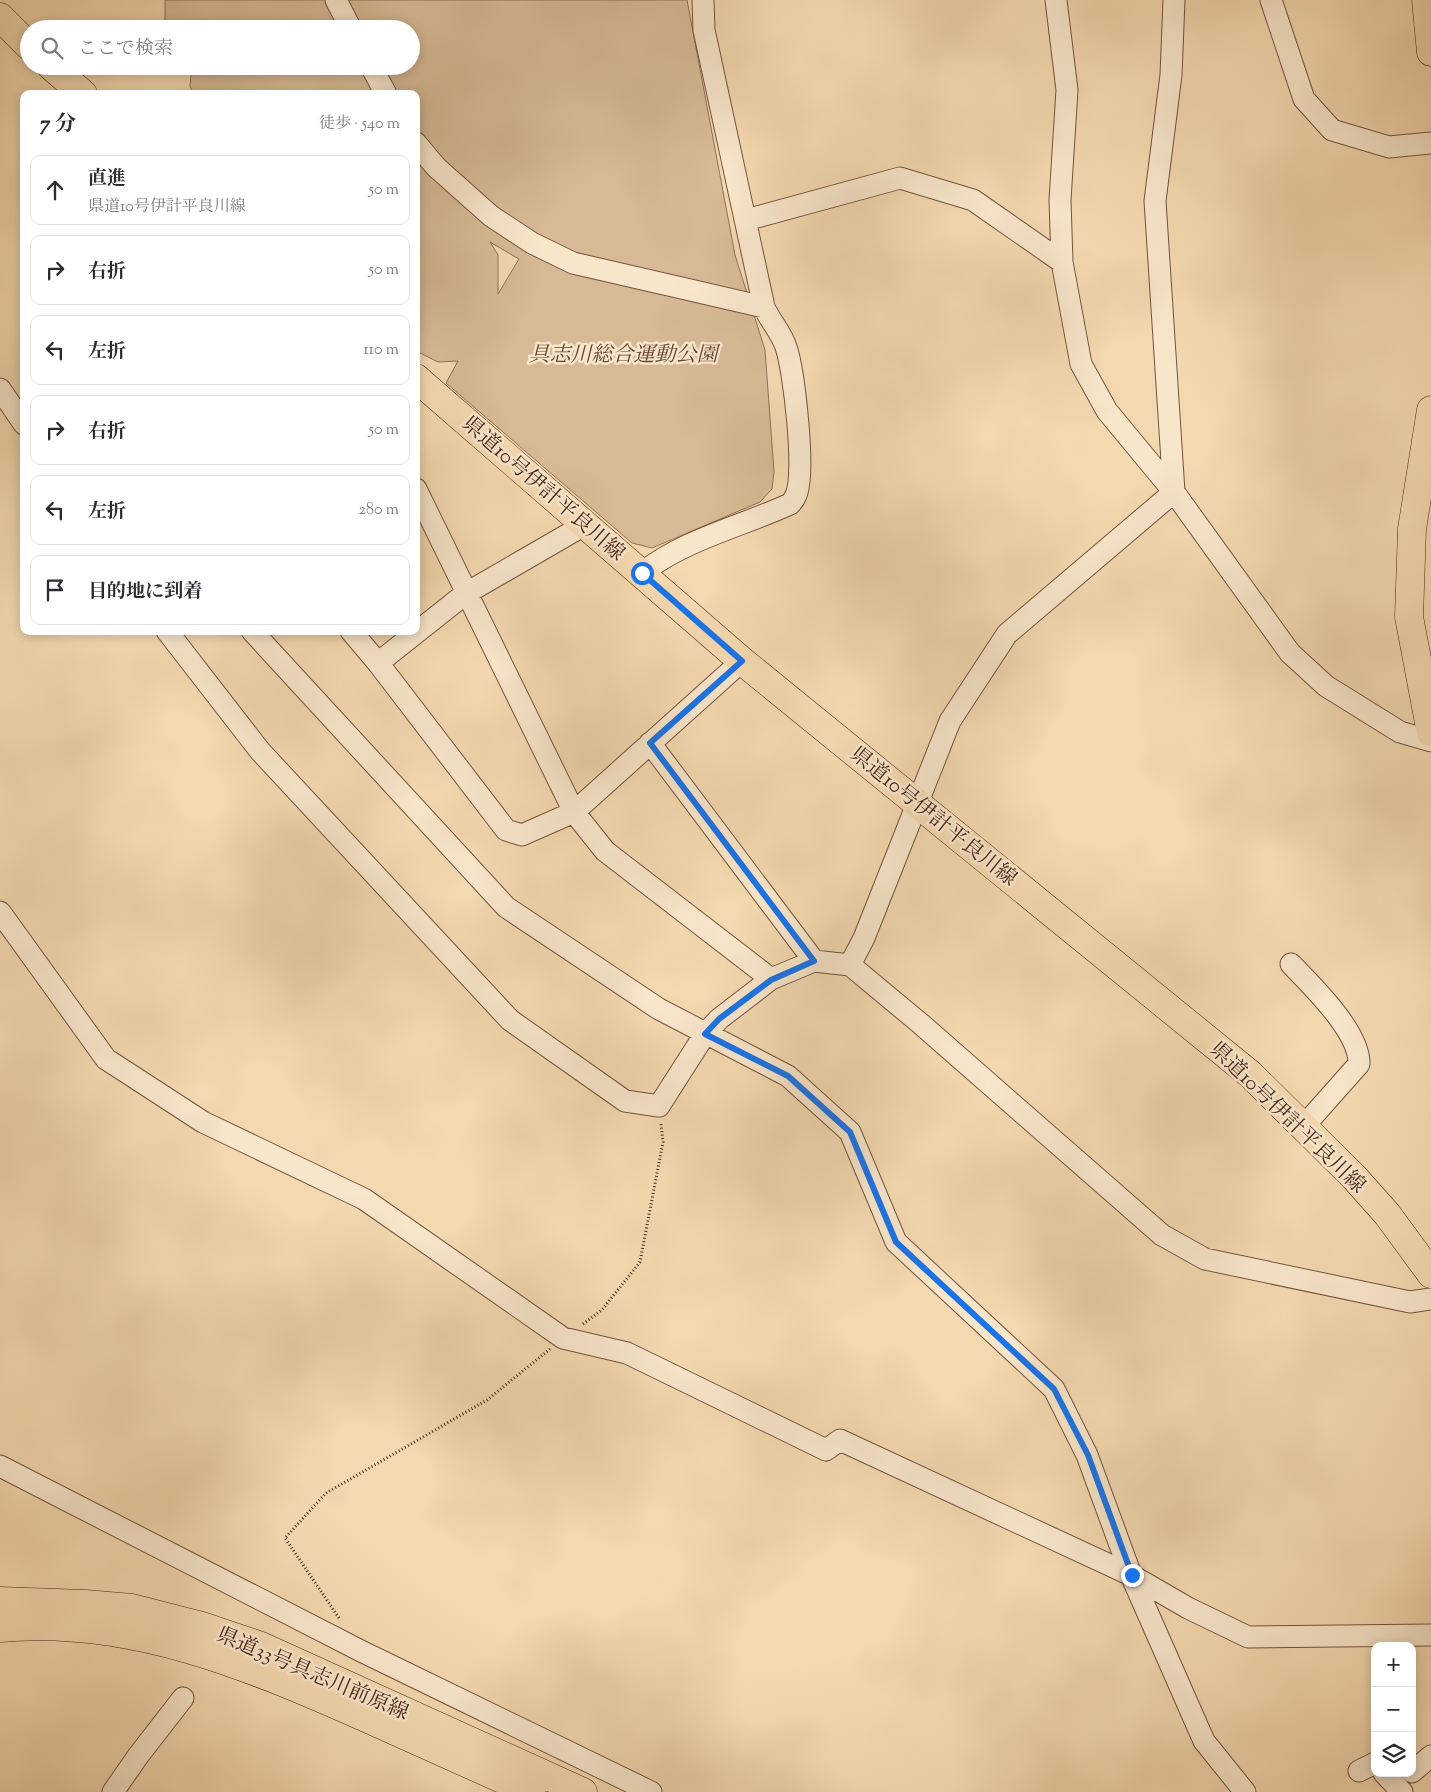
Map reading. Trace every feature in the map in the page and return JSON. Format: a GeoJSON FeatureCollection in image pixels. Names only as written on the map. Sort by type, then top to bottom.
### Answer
{"type":"FeatureCollection","features":[{"type":"Feature","properties":{"kind":"main road"},"geometry":{"type":"LineString","coordinates":[[1426,0],[1431,52]]}},
{"type":"Feature","properties":{"kind":"main road"},"geometry":{"type":"LineString","coordinates":[[0,16],[20,37]]}},
{"type":"Feature","properties":{"kind":"main road"},"geometry":{"type":"LineString","coordinates":[[61,75],[78,90]]}},
{"type":"Feature","properties":{"kind":"main road","name":"県道10号伊計平良川線"},"geometry":{"type":"LineString","coordinates":[[420,381],[742,661],[1250,1074],[1304,1126],[1387,1214],[1431,1274]]}},
{"type":"Feature","properties":{"kind":"main road"},"geometry":{"type":"LineString","coordinates":[[1431,410],[1412,529],[1409,617],[1431,733]]}},
{"type":"Feature","properties":{"kind":"main road","name":"県道33号具志川前原線"},"geometry":{"type":"LineString","coordinates":[[0,1601],[85,1604],[132,1608],[202,1626],[261,1646],[584,1792]]}},
{"type":"Feature","properties":{"kind":"main road","name":"県道33号具志川前原線"},"geometry":{"type":"LineString","coordinates":[[0,1628],[90,1628],[146,1636],[204,1652],[314,1695],[531,1792]]}},
{"type":"Feature","properties":{"kind":"street"},"geometry":{"type":"LineString","coordinates":[[336,0],[346,20]]}},
{"type":"Feature","properties":{"kind":"street"},"geometry":{"type":"LineString","coordinates":[[642,573],[657,561],[677,551],[790,504],[797,495],[799,474],[797,410],[786,347],[764,307],[704,30],[702,0]]}},
{"type":"Feature","properties":{"kind":"street"},"geometry":{"type":"LineString","coordinates":[[1056,0],[1067,90],[1060,200],[1062,262],[1081,364],[1107,411],[1174,492],[1290,653],[1326,686],[1400,732],[1431,741]]}},
{"type":"Feature","properties":{"kind":"street"},"geometry":{"type":"LineString","coordinates":[[1271,0],[1304,98],[1332,130],[1389,147],[1431,143]]}},
{"type":"Feature","properties":{"kind":"street"},"geometry":{"type":"LineString","coordinates":[[1174,492],[1155,201],[1171,76],[1177,1]]}},
{"type":"Feature","properties":{"kind":"street"},"geometry":{"type":"LineString","coordinates":[[376,75],[384,90]]}},
{"type":"Feature","properties":{"kind":"street"},"geometry":{"type":"LineString","coordinates":[[420,148],[436,167],[491,216],[532,243],[573,263],[764,307]]}},
{"type":"Feature","properties":{"kind":"street"},"geometry":{"type":"LineString","coordinates":[[746,220],[900,178],[973,200],[1062,262]]}},
{"type":"Feature","properties":{"kind":"street"},"geometry":{"type":"LineString","coordinates":[[0,389],[20,418]]}},
{"type":"Feature","properties":{"kind":"street"},"geometry":{"type":"LineString","coordinates":[[850,965],[864,938],[916,801],[950,722],[1007,634],[1174,492]]}},
{"type":"Feature","properties":{"kind":"street"},"geometry":{"type":"LineString","coordinates":[[420,498],[465,594],[574,812],[605,851],[771,980]]}},
{"type":"Feature","properties":{"kind":"street"},"geometry":{"type":"LineString","coordinates":[[420,630],[465,594],[586,524]]}},
{"type":"Feature","properties":{"kind":"street"},"geometry":{"type":"LineString","coordinates":[[170,635],[260,751],[510,1020],[625,1101],[659,1106],[705,1034],[719,1019],[771,980],[814,961],[850,965],[921,1024],[1162,1235],[1206,1259],[1410,1302],[1431,1299]]}},
{"type":"Feature","properties":{"kind":"street"},"geometry":{"type":"LineString","coordinates":[[256,635],[506,907],[659,1009],[788,1076],[850,1132],[896,1242],[1054,1389],[1088,1455],[1132,1575],[1204,1741],[1245,1792]]}},
{"type":"Feature","properties":{"kind":"street"},"geometry":{"type":"LineString","coordinates":[[354,635],[506,830],[522,835],[574,812],[742,661]]}},
{"type":"Feature","properties":{"kind":"street"},"geometry":{"type":"LineString","coordinates":[[378,663],[413,635]]}},
{"type":"Feature","properties":{"kind":"street"},"geometry":{"type":"LineString","coordinates":[[650,743],[814,961]]}},
{"type":"Feature","properties":{"kind":"street"},"geometry":{"type":"LineString","coordinates":[[0,912],[106,1059],[203,1122],[364,1199],[563,1338],[627,1353],[826,1450],[840,1440],[1132,1575],[1188,1608],[1248,1638],[1431,1635]]}},
{"type":"Feature","properties":{"kind":"street"},"geometry":{"type":"LineString","coordinates":[[1290,964],[1333,1007],[1359,1055],[1359,1064],[1304,1126]]}},
{"type":"Feature","properties":{"kind":"street"},"geometry":{"type":"LineString","coordinates":[[0,1466],[361,1651],[651,1792]]}},
{"type":"Feature","properties":{"kind":"street"},"geometry":{"type":"LineString","coordinates":[[113,1792],[183,1698]]}},
{"type":"Feature","properties":{"kind":"street"},"geometry":{"type":"LineString","coordinates":[[1401,1779],[1431,1756]]}},
{"type":"Feature","properties":{"kind":"path"},"geometry":{"type":"LineString","coordinates":[[339,1619],[285,1538],[326,1493],[487,1400],[563,1338],[602,1310],[640,1262],[664,1142],[659,1106]]}},
{"type":"Feature","properties":{"kind":"green space","name":"具志川総合運動公園"},"geometry":{"type":"Polygon","coordinates":[[[165,0],[687,0],[735,255],[765,350],[774,472],[772,489],[760,502],[652,548],[632,543],[446,383],[458,361],[438,362],[420,353],[420,90],[192,90],[191,75],[420,75],[420,20],[165,20],[165,0]],[[490,242],[498,255],[498,294],[519,259],[490,242]]]}},
{"type":"Feature","properties":{"kind":"route"},"geometry":{"type":"LineString","coordinates":[[642,573],[742,661],[650,743],[791,933],[814,961],[771,980],[719,1019],[705,1034],[788,1076],[850,1132],[896,1242],[1054,1389],[1088,1455],[1132,1575]]}}]}
